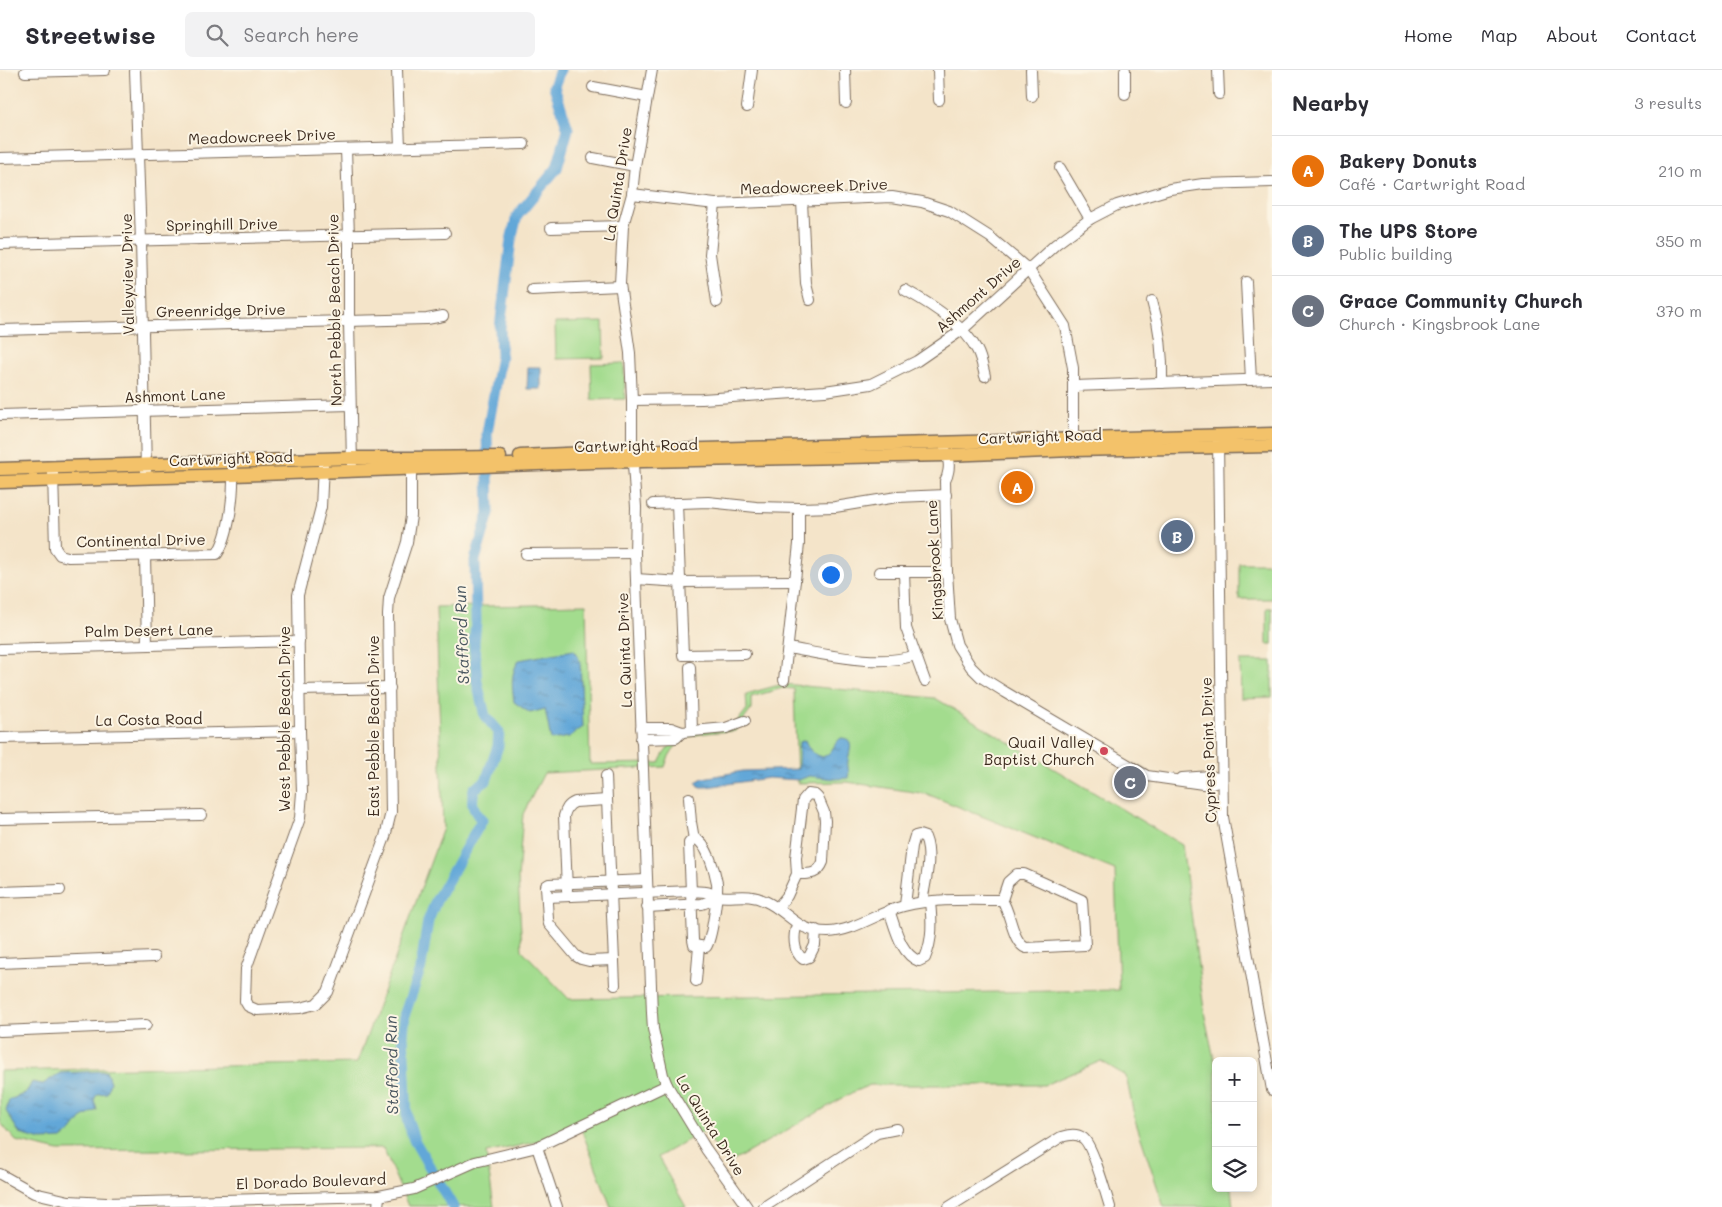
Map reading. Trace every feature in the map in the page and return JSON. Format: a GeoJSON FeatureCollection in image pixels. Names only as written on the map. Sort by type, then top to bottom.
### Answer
{"type":"FeatureCollection","features":[{"type":"Feature","properties":{"kind":"main road","name":"Cartwright Road"},"geometry":{"type":"LineString","coordinates":[[0,482],[53,473],[146,464],[233,462],[323,465],[411,464],[633,456],[1218,441],[1272,434]]}},
{"type":"Feature","properties":{"kind":"main road","name":"Cartwright Road"},"geometry":{"type":"LineString","coordinates":[[1218,441],[1272,446]]}},
{"type":"Feature","properties":{"kind":"main road","name":"Cartwright Road"},"geometry":{"type":"LineString","coordinates":[[0,469],[146,477],[233,475],[323,465]]}},
{"type":"Feature","properties":{"kind":"street"},"geometry":{"type":"LineString","coordinates":[[25,72],[105,70]]}},
{"type":"Feature","properties":{"kind":"street","name":"Valleyview Drive"},"geometry":{"type":"LineString","coordinates":[[135,70],[146,477]]}},
{"type":"Feature","properties":{"kind":"street"},"geometry":{"type":"LineString","coordinates":[[397,70],[400,148]]}},
{"type":"Feature","properties":{"kind":"street","name":"La Quinta Drive"},"geometry":{"type":"LineString","coordinates":[[652,70],[632,194],[623,226],[620,286],[630,353],[636,507],[635,553],[652,1029],[667,1085],[706,1149],[746,1207]]}},
{"type":"Feature","properties":{"kind":"street"},"geometry":{"type":"LineString","coordinates":[[747,107],[752,70]]}},
{"type":"Feature","properties":{"kind":"street"},"geometry":{"type":"LineString","coordinates":[[845,70],[846,103]]}},
{"type":"Feature","properties":{"kind":"street"},"geometry":{"type":"LineString","coordinates":[[938,70],[939,100]]}},
{"type":"Feature","properties":{"kind":"street"},"geometry":{"type":"LineString","coordinates":[[1032,70],[1032,96]]}},
{"type":"Feature","properties":{"kind":"street"},"geometry":{"type":"LineString","coordinates":[[1125,70],[1125,94]]}},
{"type":"Feature","properties":{"kind":"street"},"geometry":{"type":"LineString","coordinates":[[1218,70],[1219,94]]}},
{"type":"Feature","properties":{"kind":"street"},"geometry":{"type":"LineString","coordinates":[[593,87],[647,97]]}},
{"type":"Feature","properties":{"kind":"street","name":"Meadowcreek Drive"},"geometry":{"type":"LineString","coordinates":[[0,158],[524,144]]}},
{"type":"Feature","properties":{"kind":"street","name":"North Pebble Beach Drive"},"geometry":{"type":"LineString","coordinates":[[346,149],[352,464]]}},
{"type":"Feature","properties":{"kind":"street"},"geometry":{"type":"LineString","coordinates":[[593,158],[635,166]]}},
{"type":"Feature","properties":{"kind":"street"},"geometry":{"type":"LineString","coordinates":[[1060,168],[1090,219]]}},
{"type":"Feature","properties":{"kind":"street","name":"Ashmont Drive"},"geometry":{"type":"LineString","coordinates":[[632,400],[702,399],[825,391],[871,384],[917,361],[962,330],[1056,244],[1090,219],[1117,205],[1170,189],[1203,184],[1272,182]]}},
{"type":"Feature","properties":{"kind":"street","name":"Meadowcreek Drive"},"geometry":{"type":"LineString","coordinates":[[632,194],[715,204],[892,197],[922,202],[949,211],[990,237],[1029,270],[1064,326],[1073,368],[1073,444]]}},
{"type":"Feature","properties":{"kind":"street"},"geometry":{"type":"LineString","coordinates":[[802,201],[806,284],[810,300]]}},
{"type":"Feature","properties":{"kind":"street"},"geometry":{"type":"LineString","coordinates":[[715,204],[710,254],[717,302]]}},
{"type":"Feature","properties":{"kind":"street"},"geometry":{"type":"LineString","coordinates":[[551,228],[623,226]]}},
{"type":"Feature","properties":{"kind":"street","name":"Springhill Drive"},"geometry":{"type":"LineString","coordinates":[[0,244],[445,233]]}},
{"type":"Feature","properties":{"kind":"street"},"geometry":{"type":"LineString","coordinates":[[1246,282],[1251,380]]}},
{"type":"Feature","properties":{"kind":"street"},"geometry":{"type":"LineString","coordinates":[[532,290],[620,286]]}},
{"type":"Feature","properties":{"kind":"street"},"geometry":{"type":"LineString","coordinates":[[905,290],[920,298],[962,330],[978,350],[985,376]]}},
{"type":"Feature","properties":{"kind":"street"},"geometry":{"type":"LineString","coordinates":[[1152,301],[1158,322],[1163,353],[1162,383]]}},
{"type":"Feature","properties":{"kind":"street","name":"Greenridge Drive"},"geometry":{"type":"LineString","coordinates":[[0,330],[349,322],[427,319],[443,316]]}},
{"type":"Feature","properties":{"kind":"street"},"geometry":{"type":"LineString","coordinates":[[1074,386],[1272,379]]}},
{"type":"Feature","properties":{"kind":"street","name":"Ashmont Lane"},"geometry":{"type":"LineString","coordinates":[[0,415],[350,405]]}},
{"type":"Feature","properties":{"kind":"street","name":"Cypress Point Drive"},"geometry":{"type":"LineString","coordinates":[[1218,441],[1223,817],[1272,1090]]}},
{"type":"Feature","properties":{"kind":"street","name":"Kingsbrook Lane"},"geometry":{"type":"LineString","coordinates":[[945,449],[948,460],[948,476],[945,481],[946,572],[950,619],[954,636],[962,654],[971,667],[982,677],[1147,776],[1174,781],[1195,776],[1211,776],[1222,780]]}},
{"type":"Feature","properties":{"kind":"street","name":"Continental Drive"},"geometry":{"type":"LineString","coordinates":[[53,473],[55,548],[60,555],[68,557],[216,554],[222,546],[228,524],[233,462]]}},
{"type":"Feature","properties":{"kind":"street","name":"East Pebble Beach Drive"},"geometry":{"type":"LineString","coordinates":[[246,1003],[257,1010],[309,1006],[316,1004],[328,992],[385,837],[391,812],[389,598],[407,542],[411,516],[411,464]]}},
{"type":"Feature","properties":{"kind":"street","name":"West Pebble Beach Drive"},"geometry":{"type":"LineString","coordinates":[[246,1003],[246,969],[300,818],[302,792],[298,595],[321,507],[323,465]]}},
{"type":"Feature","properties":{"kind":"street"},"geometry":{"type":"LineString","coordinates":[[652,504],[708,502],[756,507],[835,507],[897,497],[946,495]]}},
{"type":"Feature","properties":{"kind":"street"},"geometry":{"type":"LineString","coordinates":[[677,503],[683,655],[745,654]]}},
{"type":"Feature","properties":{"kind":"street"},"geometry":{"type":"LineString","coordinates":[[784,680],[799,544],[798,508]]}},
{"type":"Feature","properties":{"kind":"street"},"geometry":{"type":"LineString","coordinates":[[526,554],[635,553]]}},
{"type":"Feature","properties":{"kind":"street"},"geometry":{"type":"LineString","coordinates":[[145,556],[147,645]]}},
{"type":"Feature","properties":{"kind":"street"},"geometry":{"type":"LineString","coordinates":[[879,572],[946,572]]}},
{"type":"Feature","properties":{"kind":"street"},"geometry":{"type":"LineString","coordinates":[[904,572],[906,628],[925,681]]}},
{"type":"Feature","properties":{"kind":"street"},"geometry":{"type":"LineString","coordinates":[[636,583],[795,581]]}},
{"type":"Feature","properties":{"kind":"street","name":"Palm Desert Lane"},"geometry":{"type":"LineString","coordinates":[[0,649],[299,641]]}},
{"type":"Feature","properties":{"kind":"street"},"geometry":{"type":"LineString","coordinates":[[788,648],[844,657],[892,660],[902,660],[915,655]]}},
{"type":"Feature","properties":{"kind":"street"},"geometry":{"type":"LineString","coordinates":[[687,731],[690,666]]}},
{"type":"Feature","properties":{"kind":"street"},"geometry":{"type":"LineString","coordinates":[[300,690],[390,688]]}},
{"type":"Feature","properties":{"kind":"street"},"geometry":{"type":"LineString","coordinates":[[641,734],[676,738],[687,731],[726,728],[745,721]]}},
{"type":"Feature","properties":{"kind":"street","name":"La Costa Road"},"geometry":{"type":"LineString","coordinates":[[0,738],[300,731]]}},
{"type":"Feature","properties":{"kind":"street"},"geometry":{"type":"LineString","coordinates":[[606,776],[615,985]]}},
{"type":"Feature","properties":{"kind":"street"},"geometry":{"type":"LineString","coordinates":[[777,908],[787,896],[797,874],[796,858],[803,800],[808,794],[812,794],[818,798],[824,812],[823,862],[821,868],[814,874],[797,874]]}},
{"type":"Feature","properties":{"kind":"street"},"geometry":{"type":"LineString","coordinates":[[689,798],[695,839],[704,844],[717,883],[709,943],[706,947],[694,945],[693,940],[689,843],[695,839]]}},
{"type":"Feature","properties":{"kind":"street"},"geometry":{"type":"LineString","coordinates":[[567,896],[564,816],[566,809],[574,802],[607,800]]}},
{"type":"Feature","properties":{"kind":"street"},"geometry":{"type":"LineString","coordinates":[[0,819],[201,815]]}},
{"type":"Feature","properties":{"kind":"street"},"geometry":{"type":"LineString","coordinates":[[888,910],[902,944],[909,955],[919,961],[925,958],[931,929],[926,902],[928,856],[925,837],[919,835],[915,836],[912,840],[905,906]]}},
{"type":"Feature","properties":{"kind":"street"},"geometry":{"type":"LineString","coordinates":[[1017,874],[1024,874],[1082,900],[1085,945],[1026,948],[1020,946],[1016,939],[1007,907],[1002,900],[1008,882],[1017,874]]}},
{"type":"Feature","properties":{"kind":"street"},"geometry":{"type":"LineString","coordinates":[[614,960],[589,961],[576,956],[550,924],[546,886],[549,884],[646,880]]}},
{"type":"Feature","properties":{"kind":"street"},"geometry":{"type":"LineString","coordinates":[[0,892],[60,890]]}},
{"type":"Feature","properties":{"kind":"street"},"geometry":{"type":"LineString","coordinates":[[547,897],[691,892],[708,892],[716,896],[755,897],[765,900],[797,925],[828,932],[857,925],[888,910],[926,902],[1002,900]]}},
{"type":"Feature","properties":{"kind":"street"},"geometry":{"type":"LineString","coordinates":[[648,906],[702,904],[716,896]]}},
{"type":"Feature","properties":{"kind":"street"},"geometry":{"type":"LineString","coordinates":[[797,925],[795,931],[796,946],[799,956],[803,959],[809,958],[814,950],[816,930]]}},
{"type":"Feature","properties":{"kind":"street"},"geometry":{"type":"LineString","coordinates":[[696,981],[699,946]]}},
{"type":"Feature","properties":{"kind":"street"},"geometry":{"type":"LineString","coordinates":[[0,963],[154,957]]}},
{"type":"Feature","properties":{"kind":"street"},"geometry":{"type":"LineString","coordinates":[[0,1031],[146,1026]]}},
{"type":"Feature","properties":{"kind":"street","name":"El Dorado Boulevard"},"geometry":{"type":"LineString","coordinates":[[0,1174],[34,1193],[69,1201],[106,1205],[290,1203],[379,1196],[414,1188],[475,1162],[537,1146],[667,1085]]}},
{"type":"Feature","properties":{"kind":"street"},"geometry":{"type":"LineString","coordinates":[[764,1207],[877,1133],[898,1128]]}},
{"type":"Feature","properties":{"kind":"street"},"geometry":{"type":"LineString","coordinates":[[949,1207],[1061,1137],[1073,1134],[1084,1138],[1090,1148],[1110,1207]]}},
{"type":"Feature","properties":{"kind":"street"},"geometry":{"type":"LineString","coordinates":[[537,1146],[557,1207]]}},
{"type":"Feature","properties":{"kind":"street"},"geometry":{"type":"LineString","coordinates":[[378,1207],[379,1196]]}},
{"type":"Feature","properties":{"kind":"green space"},"geometry":{"type":"Polygon","coordinates":[[[603,322],[604,358],[556,359],[555,323],[603,322]]]}},
{"type":"Feature","properties":{"kind":"green space"},"geometry":{"type":"Polygon","coordinates":[[[624,363],[625,399],[592,400],[591,364],[624,363]]]}},
{"type":"Feature","properties":{"kind":"green space"},"geometry":{"type":"Polygon","coordinates":[[[1239,563],[1272,563],[1272,599],[1239,599],[1239,563]]]}},
{"type":"Feature","properties":{"kind":"green space"},"geometry":{"type":"Polygon","coordinates":[[[586,604],[590,764],[659,763],[666,751],[681,737],[699,732],[733,727],[747,709],[746,694],[783,684],[935,698],[1182,845],[1205,1017],[1214,1057],[1212,1057],[1212,1192],[1231,1192],[1233,1207],[1164,1207],[1135,1120],[1126,1076],[1101,1061],[1044,1085],[870,1085],[853,1092],[728,1164],[704,1131],[658,1157],[686,1207],[611,1207],[579,1123],[536,1142],[486,1153],[494,1207],[408,1206],[383,1148],[59,1151],[16,1141],[0,1122],[0,1071],[357,1063],[443,828],[436,607],[586,604]],[[783,688],[751,697],[751,710],[735,731],[712,732],[683,740],[670,755],[665,767],[544,773],[523,814],[518,878],[522,950],[569,999],[1119,990],[1115,870],[927,794],[847,782],[797,783],[794,689],[783,688]]]}},
{"type":"Feature","properties":{"kind":"green space"},"geometry":{"type":"Polygon","coordinates":[[[1267,608],[1272,608],[1272,644],[1267,644],[1267,608]]]}},
{"type":"Feature","properties":{"kind":"green space"},"geometry":{"type":"Polygon","coordinates":[[[1240,661],[1272,661],[1272,697],[1241,698],[1240,661]]]}},
{"type":"Feature","properties":{"kind":"water"},"geometry":{"type":"Polygon","coordinates":[[[528,367],[541,367],[541,389],[527,389],[528,367]]]}},
{"type":"Feature","properties":{"kind":"water"},"geometry":{"type":"Polygon","coordinates":[[[574,650],[580,661],[583,727],[569,737],[551,740],[545,709],[530,713],[514,702],[512,685],[514,670],[519,660],[574,650]]]}},
{"type":"Feature","properties":{"kind":"water"},"geometry":{"type":"Polygon","coordinates":[[[841,738],[849,740],[850,743],[848,778],[835,779],[809,776],[799,780],[768,778],[707,787],[700,787],[696,782],[703,778],[743,771],[798,769],[799,742],[805,740],[811,751],[823,757],[830,752],[841,738]]]}},
{"type":"Feature","properties":{"kind":"water"},"geometry":{"type":"Polygon","coordinates":[[[106,1071],[110,1082],[107,1093],[97,1094],[94,1100],[97,1110],[81,1119],[72,1131],[62,1139],[42,1140],[20,1134],[6,1111],[9,1100],[26,1093],[32,1082],[43,1084],[60,1073],[106,1071]]]}},
{"type":"Feature","properties":{"kind":"waterway","name":"Stafford Run"},"geometry":{"type":"LineString","coordinates":[[453,1207],[414,1140],[407,1119],[403,1035],[405,1013],[421,967],[428,921],[436,901],[482,820],[473,806],[474,789],[486,781],[498,746],[499,732],[485,716],[477,682],[474,643],[476,622],[475,560],[489,513],[487,433],[501,356],[500,328],[511,240],[517,216],[557,168],[568,129],[554,86],[560,70]]}},
{"type":"Feature","properties":{"kind":"place","name":"Bakery Donuts"},"geometry":{"type":"Point","coordinates":[1017,487]}},
{"type":"Feature","properties":{"kind":"place","name":"The UPS Store"},"geometry":{"type":"Point","coordinates":[1177,536]}},
{"type":"Feature","properties":{"kind":"place","name":"Quail Valley Baptist Church"},"geometry":{"type":"Point","coordinates":[1104,751]}},
{"type":"Feature","properties":{"kind":"place","name":"Grace Community Church"},"geometry":{"type":"Point","coordinates":[1130,782]}}]}
